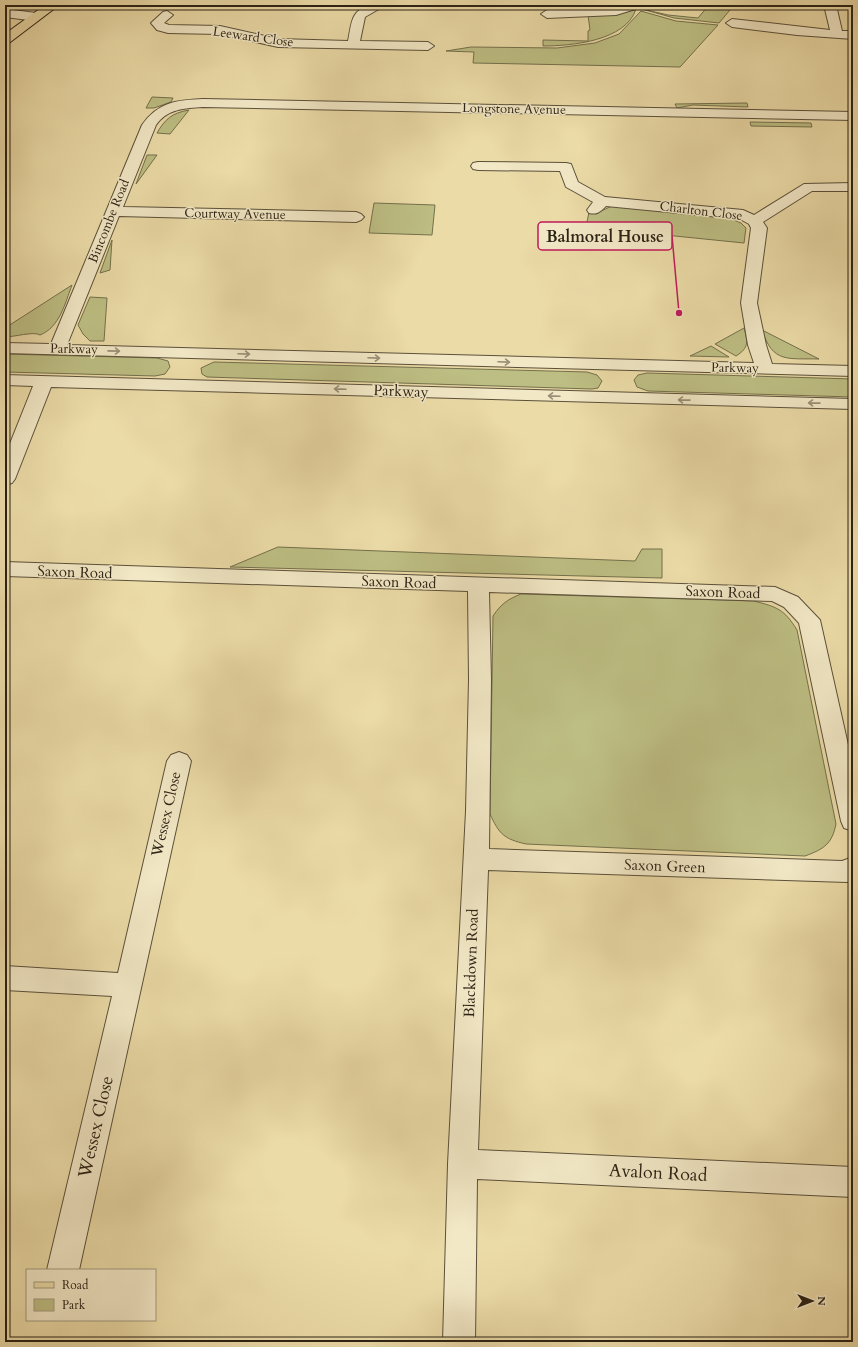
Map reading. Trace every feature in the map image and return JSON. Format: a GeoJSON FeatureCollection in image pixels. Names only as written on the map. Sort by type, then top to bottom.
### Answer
{"type":"FeatureCollection","features":[{"type":"Feature","properties":{"kind":"main road"},"geometry":{"type":"LineString","coordinates":[[5,40],[53,5]]}},
{"type":"Feature","properties":{"kind":"street"},"geometry":{"type":"LineString","coordinates":[[353,44],[359,16],[367,10],[380,5]]}},
{"type":"Feature","properties":{"kind":"street"},"geometry":{"type":"LineString","coordinates":[[830,5],[837,34]]}},
{"type":"Feature","properties":{"kind":"street"},"geometry":{"type":"LineString","coordinates":[[547,14],[573,9],[616,11],[634,6]]}},
{"type":"Feature","properties":{"kind":"street"},"geometry":{"type":"LineString","coordinates":[[5,13],[36,17]]}},
{"type":"Feature","properties":{"kind":"street","name":"Leeward Close"},"geometry":{"type":"LineString","coordinates":[[167,15],[157,24],[161,27],[177,30],[220,30],[278,42],[428,46]]}},
{"type":"Feature","properties":{"kind":"street"},"geometry":{"type":"LineString","coordinates":[[220,30],[231,22]]}},
{"type":"Feature","properties":{"kind":"street"},"geometry":{"type":"LineString","coordinates":[[732,23],[755,30],[853,35]]}},
{"type":"Feature","properties":{"kind":"street","name":"Longstone Avenue"},"geometry":{"type":"LineString","coordinates":[[175,106],[203,103],[853,116]]}},
{"type":"Feature","properties":{"kind":"street","name":"Bincombe Road"},"geometry":{"type":"LineString","coordinates":[[57,349],[113,211],[153,118],[158,113],[175,106]]}},
{"type":"Feature","properties":{"kind":"street","name":"Charlton Close"},"geometry":{"type":"LineString","coordinates":[[478,166],[566,167],[571,184],[598,205],[743,215],[755,221],[759,228],[759,236],[754,258],[748,303],[757,345],[765,369]]}},
{"type":"Feature","properties":{"kind":"street"},"geometry":{"type":"LineString","coordinates":[[755,221],[809,187],[853,187]]}},
{"type":"Feature","properties":{"kind":"street","name":"Courtway Avenue"},"geometry":{"type":"LineString","coordinates":[[113,211],[358,218]]}},
{"type":"Feature","properties":{"kind":"street","name":"Parkway"},"geometry":{"type":"LineString","coordinates":[[5,348],[853,371]]}},
{"type":"Feature","properties":{"kind":"street"},"geometry":{"type":"LineString","coordinates":[[182,385],[190,352]]}},
{"type":"Feature","properties":{"kind":"street"},"geometry":{"type":"LineString","coordinates":[[617,365],[619,398]]}},
{"type":"Feature","properties":{"kind":"street","name":"Parkway"},"geometry":{"type":"LineString","coordinates":[[5,380],[853,404]]}},
{"type":"Feature","properties":{"kind":"street"},"geometry":{"type":"LineString","coordinates":[[5,479],[44,381]]}},
{"type":"Feature","properties":{"kind":"street","name":"Saxon Road"},"geometry":{"type":"LineString","coordinates":[[5,570],[774,594],[791,602],[809,620],[853,822]]}},
{"type":"Feature","properties":{"kind":"street","name":"Blackdown Road"},"geometry":{"type":"LineString","coordinates":[[459,1342],[463,1164],[476,859],[480,680],[478,584]]}},
{"type":"Feature","properties":{"kind":"street","name":"Wessex Close"},"geometry":{"type":"LineString","coordinates":[[63,1269],[178,761]]}},
{"type":"Feature","properties":{"kind":"street","name":"Saxon Green"},"geometry":{"type":"LineString","coordinates":[[476,859],[847,872],[853,867]]}},
{"type":"Feature","properties":{"kind":"street"},"geometry":{"type":"LineString","coordinates":[[5,978],[128,985]]}},
{"type":"Feature","properties":{"kind":"street","name":"Avalon Road"},"geometry":{"type":"LineString","coordinates":[[463,1164],[853,1182]]}},
{"type":"Feature","properties":{"kind":"green space"},"geometry":{"type":"Polygon","coordinates":[[[708,6],[730,10],[719,23],[674,18],[642,9],[668,15],[698,18],[708,6]]]}},
{"type":"Feature","properties":{"kind":"green space"},"geometry":{"type":"Polygon","coordinates":[[[636,9],[630,20],[610,35],[582,43],[543,46],[543,40],[588,41],[588,31],[590,30],[588,15],[622,13],[636,9]]]}},
{"type":"Feature","properties":{"kind":"green space"},"geometry":{"type":"Polygon","coordinates":[[[641,11],[676,21],[718,25],[680,67],[473,63],[474,52],[446,51],[471,47],[557,48],[595,43],[619,34],[641,11]]]}},
{"type":"Feature","properties":{"kind":"green space"},"geometry":{"type":"Polygon","coordinates":[[[152,97],[173,98],[171,102],[154,108],[146,108],[152,97]]]}},
{"type":"Feature","properties":{"kind":"green space"},"geometry":{"type":"Polygon","coordinates":[[[747,103],[748,107],[693,105],[677,108],[675,104],[747,103]]]}},
{"type":"Feature","properties":{"kind":"green space"},"geometry":{"type":"Polygon","coordinates":[[[189,110],[170,134],[157,133],[166,120],[170,117],[189,110]]]}},
{"type":"Feature","properties":{"kind":"green space"},"geometry":{"type":"Polygon","coordinates":[[[750,122],[811,123],[812,127],[751,126],[750,122]]]}},
{"type":"Feature","properties":{"kind":"green space"},"geometry":{"type":"Polygon","coordinates":[[[147,155],[157,155],[136,184],[147,155]]]}},
{"type":"Feature","properties":{"kind":"green space"},"geometry":{"type":"Polygon","coordinates":[[[374,203],[435,205],[432,235],[369,233],[374,203]]]}},
{"type":"Feature","properties":{"kind":"green space"},"geometry":{"type":"Polygon","coordinates":[[[612,206],[729,218],[741,223],[746,228],[744,243],[586,227],[589,212],[597,213],[612,206]]]}},
{"type":"Feature","properties":{"kind":"green space"},"geometry":{"type":"Polygon","coordinates":[[[112,240],[110,270],[100,273],[112,240]]]}},
{"type":"Feature","properties":{"kind":"green space"},"geometry":{"type":"Polygon","coordinates":[[[72,285],[61,314],[47,331],[40,335],[29,334],[5,337],[5,328],[72,285]]]}},
{"type":"Feature","properties":{"kind":"green space"},"geometry":{"type":"Polygon","coordinates":[[[90,297],[107,298],[104,341],[90,341],[83,334],[78,325],[90,297]]]}},
{"type":"Feature","properties":{"kind":"green space"},"geometry":{"type":"Polygon","coordinates":[[[744,328],[747,341],[743,350],[736,356],[715,344],[744,328]]]}},
{"type":"Feature","properties":{"kind":"green space"},"geometry":{"type":"Polygon","coordinates":[[[762,330],[819,359],[790,358],[777,354],[771,349],[766,341],[762,330]]]}},
{"type":"Feature","properties":{"kind":"green space"},"geometry":{"type":"Polygon","coordinates":[[[711,346],[729,357],[690,356],[711,346]]]}},
{"type":"Feature","properties":{"kind":"green space"},"geometry":{"type":"Polygon","coordinates":[[[5,354],[157,358],[168,361],[170,367],[165,374],[155,376],[5,372],[5,354]]]}},
{"type":"Feature","properties":{"kind":"green space"},"geometry":{"type":"Polygon","coordinates":[[[214,362],[587,372],[597,375],[602,381],[598,388],[592,389],[207,377],[202,374],[201,368],[214,362]]]}},
{"type":"Feature","properties":{"kind":"green space"},"geometry":{"type":"Polygon","coordinates":[[[647,373],[853,379],[853,397],[648,391],[637,387],[634,380],[638,375],[647,373]]]}},
{"type":"Feature","properties":{"kind":"green space"},"geometry":{"type":"Polygon","coordinates":[[[278,547],[635,561],[642,549],[662,549],[662,578],[230,567],[278,547]]]}},
{"type":"Feature","properties":{"kind":"green space"},"geometry":{"type":"Polygon","coordinates":[[[521,594],[754,601],[774,607],[784,613],[797,630],[836,824],[832,836],[826,845],[805,856],[526,844],[512,840],[503,835],[496,826],[490,814],[493,616],[505,602],[521,594]]]}},
{"type":"Feature","properties":{"kind":"place","name":"Balmoral House"},"geometry":{"type":"Point","coordinates":[679,313]}}]}
